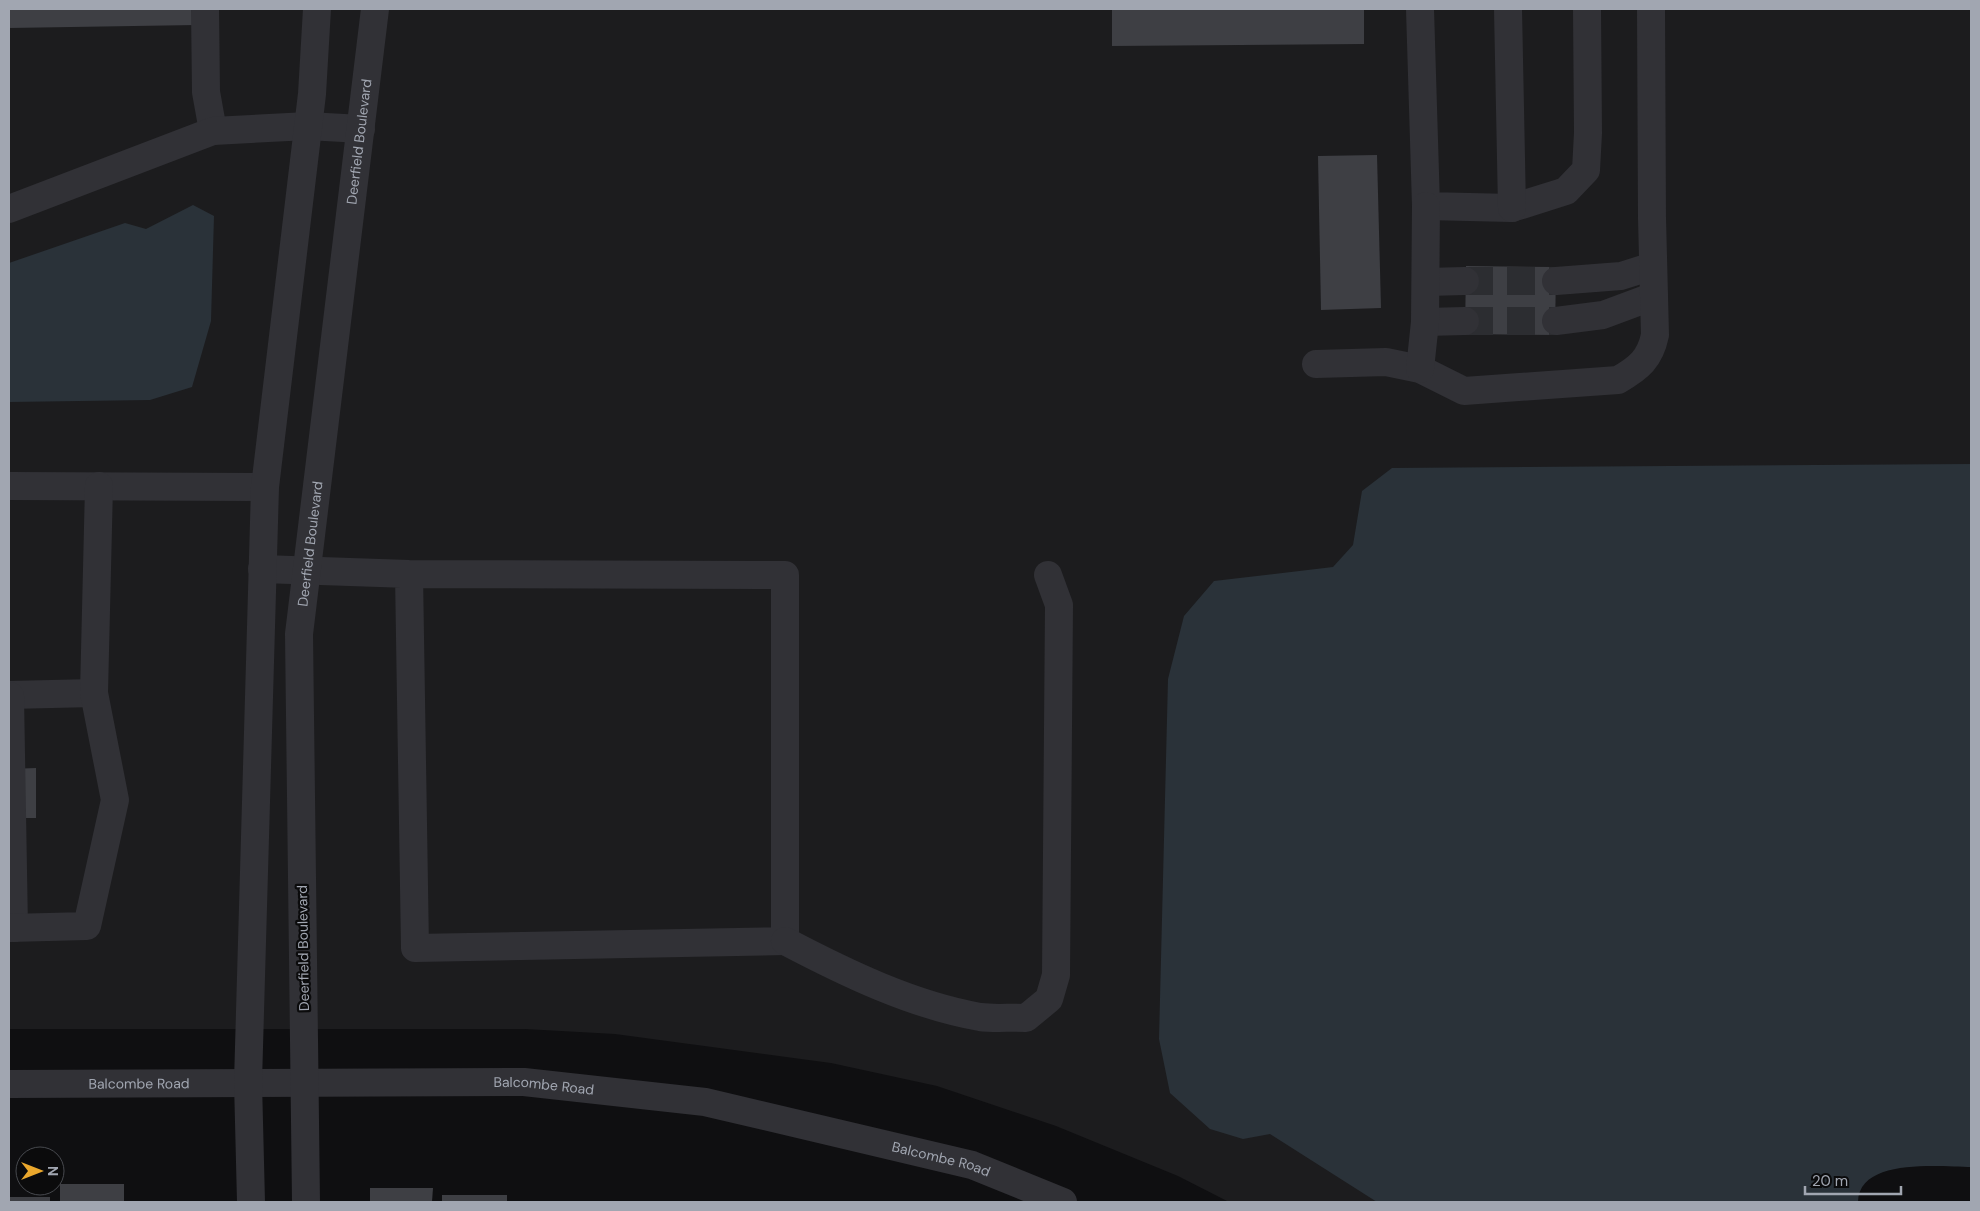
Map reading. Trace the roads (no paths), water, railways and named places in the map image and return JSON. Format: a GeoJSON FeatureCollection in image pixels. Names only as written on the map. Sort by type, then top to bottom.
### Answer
{"type":"FeatureCollection","features":[{"type":"Feature","properties":{"kind":"street"},"geometry":{"type":"LineString","coordinates":[[205,9],[206,92],[213,131]]}},
{"type":"Feature","properties":{"kind":"street"},"geometry":{"type":"LineString","coordinates":[[250,1202],[248,1082],[265,487],[308,126],[317,9]]}},
{"type":"Feature","properties":{"kind":"street","name":"Deerfield Boulevard"},"geometry":{"type":"LineString","coordinates":[[306,1202],[299,634],[375,9]]}},
{"type":"Feature","properties":{"kind":"street"},"geometry":{"type":"LineString","coordinates":[[1420,9],[1426,206],[1425,322],[1420,369]]}},
{"type":"Feature","properties":{"kind":"street"},"geometry":{"type":"LineString","coordinates":[[1508,9],[1512,208]]}},
{"type":"Feature","properties":{"kind":"street"},"geometry":{"type":"LineString","coordinates":[[1426,206],[1512,208],[1566,192],[1586,170],[1588,133],[1586,9]]}},
{"type":"Feature","properties":{"kind":"street"},"geometry":{"type":"LineString","coordinates":[[1316,364],[1386,362],[1420,369],[1464,391],[1618,380],[1636,369],[1652,350],[1655,335],[1651,9]]}},
{"type":"Feature","properties":{"kind":"street"},"geometry":{"type":"LineString","coordinates":[[9,209],[213,131],[308,126],[361,129]]}},
{"type":"Feature","properties":{"kind":"street"},"geometry":{"type":"LineString","coordinates":[[1556,281],[1621,276],[1653,266]]}},
{"type":"Feature","properties":{"kind":"street"},"geometry":{"type":"LineString","coordinates":[[1426,282],[1465,281]]}},
{"type":"Feature","properties":{"kind":"street"},"geometry":{"type":"LineString","coordinates":[[1556,320],[1603,315],[1654,296]]}},
{"type":"Feature","properties":{"kind":"street"},"geometry":{"type":"LineString","coordinates":[[1425,322],[1465,320]]}},
{"type":"Feature","properties":{"kind":"street"},"geometry":{"type":"LineString","coordinates":[[9,486],[265,487]]}},
{"type":"Feature","properties":{"kind":"street"},"geometry":{"type":"LineString","coordinates":[[94,693],[9,696],[11,928],[87,926],[115,800],[94,693],[99,486]]}},
{"type":"Feature","properties":{"kind":"street"},"geometry":{"type":"LineString","coordinates":[[262,569],[307,569],[409,574],[785,575],[785,941]]}},
{"type":"Feature","properties":{"kind":"street"},"geometry":{"type":"LineString","coordinates":[[409,574],[415,948],[785,941],[829,964],[927,1004],[982,1017],[1026,1018],[1049,999],[1056,975],[1059,604],[1048,575]]}},
{"type":"Feature","properties":{"kind":"street","name":"Balcombe Road"},"geometry":{"type":"LineString","coordinates":[[9,1084],[524,1082],[705,1102],[972,1165],[1063,1202]]}},
{"type":"Feature","properties":{"kind":"tunnel"},"geometry":{"type":"LineString","coordinates":[[1465,281],[1556,281]]}},
{"type":"Feature","properties":{"kind":"tunnel"},"geometry":{"type":"LineString","coordinates":[[1465,321],[1556,321]]}}]}
